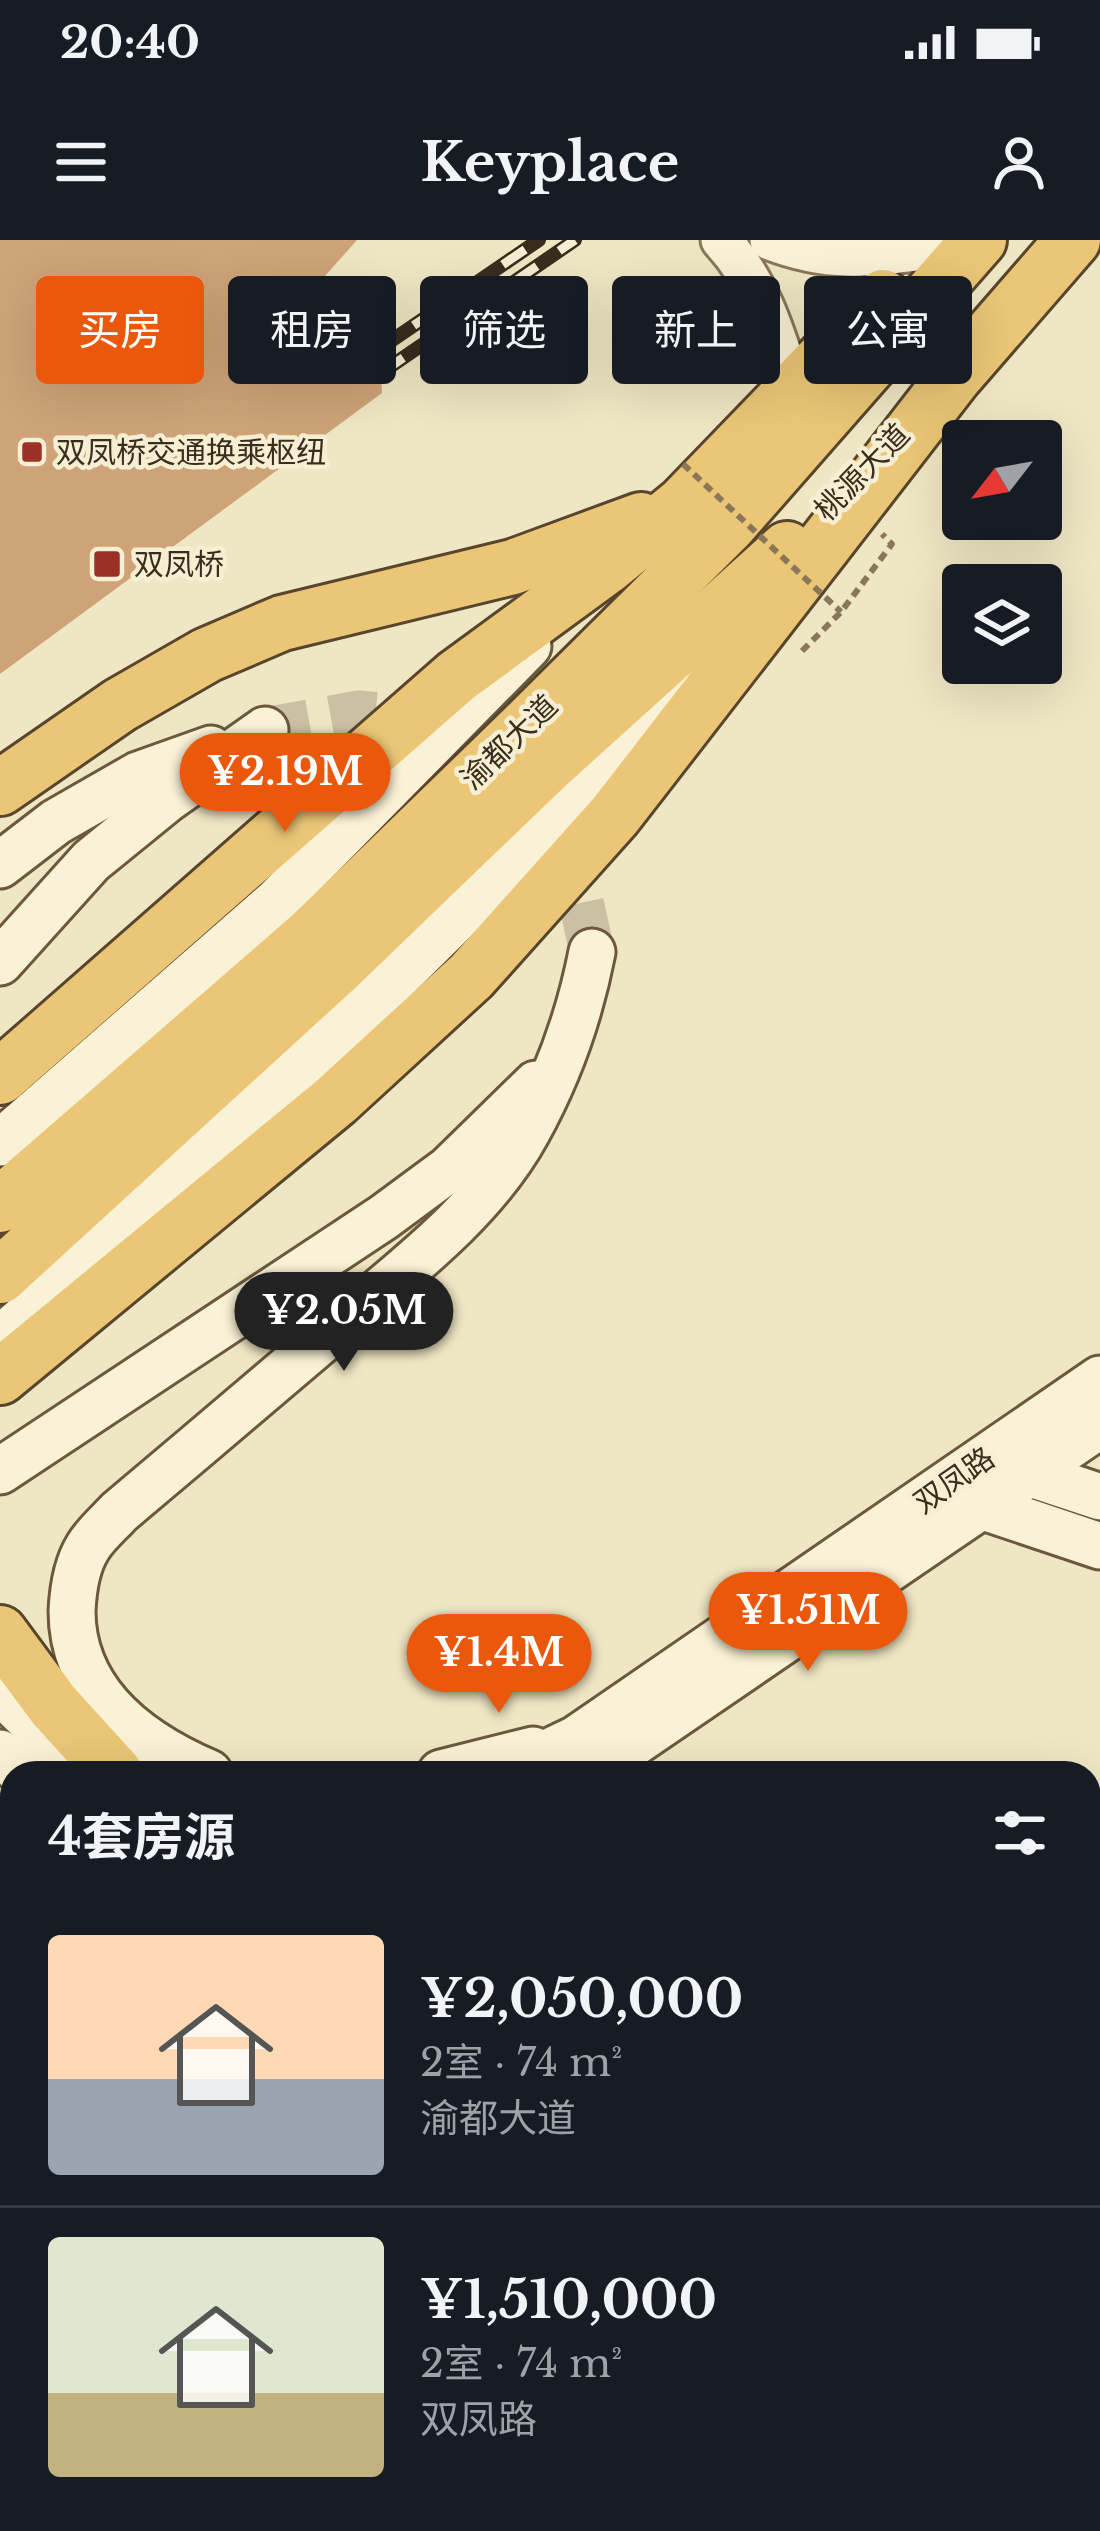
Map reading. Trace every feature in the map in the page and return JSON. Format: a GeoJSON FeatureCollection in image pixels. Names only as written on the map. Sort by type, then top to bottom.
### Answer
{"type":"FeatureCollection","features":[{"type":"Feature","properties":{"kind":"highway"},"geometry":{"type":"LineString","coordinates":[[972,356],[1073,240]]}},
{"type":"Feature","properties":{"kind":"highway"},"geometry":{"type":"LineString","coordinates":[[0,1077],[456,677],[606,566],[683,484],[793,390],[949,243]]}},
{"type":"Feature","properties":{"kind":"highway","name":"渝都大道"},"geometry":{"type":"LineString","coordinates":[[0,1205],[310,935],[729,525],[949,243]]}},
{"type":"Feature","properties":{"kind":"highway","name":"桃源大道"},"geometry":{"type":"LineString","coordinates":[[770,567],[947,384]]}},
{"type":"Feature","properties":{"kind":"highway"},"geometry":{"type":"LineString","coordinates":[[0,1377],[336,1100],[471,976],[615,815],[949,384]]}},
{"type":"Feature","properties":{"kind":"highway"},"geometry":{"type":"LineString","coordinates":[[0,788],[137,695],[207,655],[282,623],[513,567],[683,484]]}},
{"type":"Feature","properties":{"kind":"highway","name":"渝都大道"},"geometry":{"type":"LineString","coordinates":[[0,1276],[338,967],[545,767],[770,567]]}},
{"type":"Feature","properties":{"kind":"highway"},"geometry":{"type":"LineString","coordinates":[[0,1633],[54,1706],[104,1761]]}},
{"type":"Feature","properties":{"kind":"main road"},"geometry":{"type":"LineString","coordinates":[[0,1143],[276,902],[606,566]]}},
{"type":"Feature","properties":{"kind":"main road"},"geometry":{"type":"LineString","coordinates":[[0,1340],[371,1003],[581,796],[770,567]]}},
{"type":"Feature","properties":{"kind":"main road"},"geometry":{"type":"LineString","coordinates":[[0,865],[56,822],[138,775],[265,730],[166,800],[92,861],[0,962]]}},
{"type":"Feature","properties":{"kind":"main road"},"geometry":{"type":"LineString","coordinates":[[181,1761],[118,1720],[84,1672],[72,1634],[73,1586],[87,1548],[119,1512],[421,1256],[484,1193],[526,1135],[561,1059],[583,998],[592,952]]}},
{"type":"Feature","properties":{"kind":"main road"},"geometry":{"type":"LineString","coordinates":[[6,1467],[384,1217],[448,1168],[561,1059]]}},
{"type":"Feature","properties":{"kind":"main road","name":"双凤路"},"geometry":{"type":"LineString","coordinates":[[593,1761],[938,1491],[1100,1379]]}},
{"type":"Feature","properties":{"kind":"main road","name":"双凤路"},"geometry":{"type":"LineString","coordinates":[[593,1761],[982,1507],[1100,1424]]}},
{"type":"Feature","properties":{"kind":"main road"},"geometry":{"type":"LineString","coordinates":[[984,1459],[1100,1498]]}},
{"type":"Feature","properties":{"kind":"main road"},"geometry":{"type":"LineString","coordinates":[[938,1491],[1100,1546]]}},
{"type":"Feature","properties":{"kind":"main road"},"geometry":{"type":"LineString","coordinates":[[0,1691],[50,1740],[82,1761]]}},
{"type":"Feature","properties":{"kind":"street"},"geometry":{"type":"LineString","coordinates":[[722,240],[767,310],[793,390]]}},
{"type":"Feature","properties":{"kind":"street"},"geometry":{"type":"LineString","coordinates":[[770,240],[807,254],[852,259],[949,243]]}},
{"type":"Feature","properties":{"kind":"path"},"geometry":{"type":"LineString","coordinates":[[683,484],[842,612]]}},
{"type":"Feature","properties":{"kind":"path"},"geometry":{"type":"LineString","coordinates":[[790,662],[842,612],[892,544]]}},
{"type":"Feature","properties":{"kind":"building"},"geometry":{"type":"Polygon","coordinates":[[[0,240],[357,240],[325,276],[228,276],[228,384],[382,384],[382,393],[0,674],[0,240]]]}},
{"type":"Feature","properties":{"kind":"tunnel"},"geometry":{"type":"LineString","coordinates":[[265,730],[359,713],[448,722],[522,780]]}},
{"type":"Feature","properties":{"kind":"tunnel"},"geometry":{"type":"LineString","coordinates":[[560,840],[572,860],[592,952]]}},
{"type":"Feature","properties":{"kind":"railway"},"geometry":{"type":"LineString","coordinates":[[396,338],[539,240]]}},
{"type":"Feature","properties":{"kind":"railway"},"geometry":{"type":"LineString","coordinates":[[396,363],[575,240]]}},
{"type":"Feature","properties":{"kind":"place","name":"双凤桥交通换乘枢纽"},"geometry":{"type":"Point","coordinates":[32,452]}},
{"type":"Feature","properties":{"kind":"place","name":"双凤桥"},"geometry":{"type":"Point","coordinates":[107,564]}}]}
